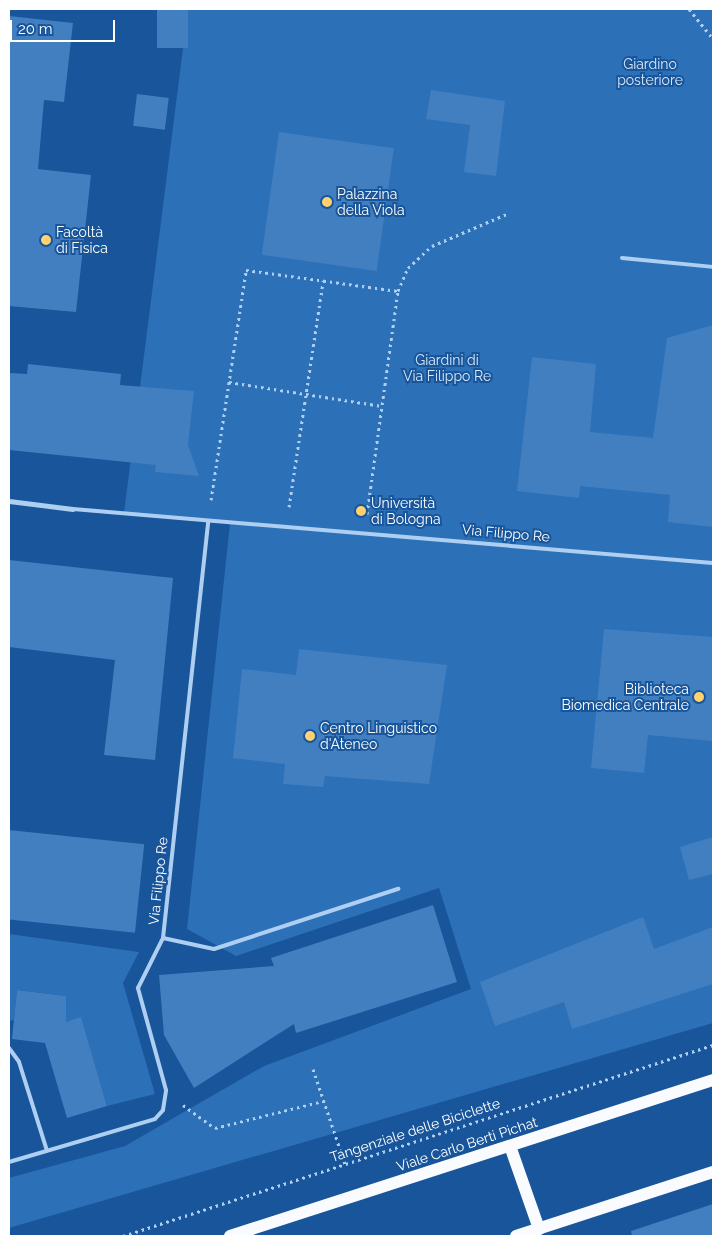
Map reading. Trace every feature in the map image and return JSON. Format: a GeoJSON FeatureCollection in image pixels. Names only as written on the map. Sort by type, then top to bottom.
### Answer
{"type":"FeatureCollection","features":[{"type":"Feature","properties":{"kind":"main road","name":"Viale Carlo Berti Pichat"},"geometry":{"type":"LineString","coordinates":[[230,1236],[713,1080]]}},
{"type":"Feature","properties":{"kind":"main road"},"geometry":{"type":"LineString","coordinates":[[510,1146],[538,1229]]}},
{"type":"Feature","properties":{"kind":"main road"},"geometry":{"type":"LineString","coordinates":[[516,1236],[713,1172]]}},
{"type":"Feature","properties":{"kind":"street","name":"Via Filippo Re"},"geometry":{"type":"LineString","coordinates":[[9,501],[73,509]]}},
{"type":"Feature","properties":{"kind":"lane"},"geometry":{"type":"LineString","coordinates":[[622,258],[713,267]]}},
{"type":"Feature","properties":{"kind":"lane","name":"Via Filippo Re"},"geometry":{"type":"LineString","coordinates":[[73,509],[713,563]]}},
{"type":"Feature","properties":{"kind":"lane","name":"Via Filippo Re"},"geometry":{"type":"LineString","coordinates":[[166,1090],[138,988],[163,938],[208,521]]}},
{"type":"Feature","properties":{"kind":"lane"},"geometry":{"type":"LineString","coordinates":[[163,938],[214,949],[398,889]]}},
{"type":"Feature","properties":{"kind":"lane"},"geometry":{"type":"LineString","coordinates":[[9,1048],[19,1062],[47,1151]]}},
{"type":"Feature","properties":{"kind":"lane"},"geometry":{"type":"LineString","coordinates":[[9,1162],[155,1119],[163,1110],[166,1090]]}},
{"type":"Feature","properties":{"kind":"path"},"geometry":{"type":"LineString","coordinates":[[690,9],[713,40]]}},
{"type":"Feature","properties":{"kind":"path"},"geometry":{"type":"LineString","coordinates":[[365,533],[398,291],[408,268],[432,246],[509,214]]}},
{"type":"Feature","properties":{"kind":"path"},"geometry":{"type":"LineString","coordinates":[[208,521],[246,270],[398,291]]}},
{"type":"Feature","properties":{"kind":"path"},"geometry":{"type":"LineString","coordinates":[[286,527],[323,280]]}},
{"type":"Feature","properties":{"kind":"path"},"geometry":{"type":"LineString","coordinates":[[229,382],[382,406]]}},
{"type":"Feature","properties":{"kind":"path","name":"Tangenziale delle Biciclette"},"geometry":{"type":"LineString","coordinates":[[123,1236],[713,1045]]}},
{"type":"Feature","properties":{"kind":"path"},"geometry":{"type":"LineString","coordinates":[[313,1070],[345,1164]]}},
{"type":"Feature","properties":{"kind":"path"},"geometry":{"type":"LineString","coordinates":[[166,1090],[215,1128],[324,1101]]}},
{"type":"Feature","properties":{"kind":"green space","name":"Giardini di Via Filippo Re"},"geometry":{"type":"Polygon","coordinates":[[[188,9],[713,9],[713,1023],[9,1228],[9,1178],[125,1146],[264,1066],[471,989],[439,888],[236,956],[187,929],[230,523],[124,513],[188,9]]]}},
{"type":"Feature","properties":{"kind":"green space"},"geometry":{"type":"Polygon","coordinates":[[[9,934],[139,952],[123,983],[155,1094],[107,1106],[81,1018],[66,1022],[66,996],[17,990],[14,1020],[9,1021],[9,934]]]}},
{"type":"Feature","properties":{"kind":"building"},"geometry":{"type":"Polygon","coordinates":[[[157,9],[188,9],[188,48],[157,48],[157,9]]]}},
{"type":"Feature","properties":{"kind":"building"},"geometry":{"type":"Polygon","coordinates":[[[9,16],[73,23],[64,102],[44,100],[38,169],[91,175],[76,312],[9,306],[9,16]]]}},
{"type":"Feature","properties":{"kind":"building"},"geometry":{"type":"Polygon","coordinates":[[[431,90],[505,101],[496,176],[464,172],[470,125],[426,119],[431,90]]]}},
{"type":"Feature","properties":{"kind":"building"},"geometry":{"type":"Polygon","coordinates":[[[137,94],[169,98],[165,130],[133,126],[137,94]]]}},
{"type":"Feature","properties":{"kind":"building","name":"Palazzina della Viola"},"geometry":{"type":"Polygon","coordinates":[[[279,132],[394,148],[377,271],[262,255],[279,132]]]}},
{"type":"Feature","properties":{"kind":"building"},"geometry":{"type":"Polygon","coordinates":[[[713,325],[713,527],[668,522],[670,495],[580,486],[579,498],[517,491],[532,357],[596,364],[590,432],[653,438],[667,338],[713,325]]]}},
{"type":"Feature","properties":{"kind":"building"},"geometry":{"type":"Polygon","coordinates":[[[28,364],[121,374],[120,385],[194,391],[188,445],[199,476],[155,472],[156,465],[9,450],[9,373],[27,374],[28,364]]]}},
{"type":"Feature","properties":{"kind":"building"},"geometry":{"type":"Polygon","coordinates":[[[9,560],[173,578],[155,760],[104,755],[115,660],[9,647],[9,560]]]}},
{"type":"Feature","properties":{"kind":"building"},"geometry":{"type":"Polygon","coordinates":[[[604,629],[713,637],[713,741],[648,735],[644,773],[591,768],[604,629]]]}},
{"type":"Feature","properties":{"kind":"building"},"geometry":{"type":"Polygon","coordinates":[[[299,649],[447,665],[429,784],[325,776],[323,787],[283,784],[285,764],[233,758],[242,669],[296,675],[299,649]]]}},
{"type":"Feature","properties":{"kind":"building"},"geometry":{"type":"Polygon","coordinates":[[[9,830],[144,844],[135,933],[9,919],[9,830]]]}},
{"type":"Feature","properties":{"kind":"building"},"geometry":{"type":"Polygon","coordinates":[[[713,837],[713,874],[689,880],[680,847],[713,837]]]}},
{"type":"Feature","properties":{"kind":"building"},"geometry":{"type":"Polygon","coordinates":[[[433,905],[457,982],[296,1033],[294,1024],[194,1088],[164,1035],[159,975],[274,966],[271,958],[433,905]]]}},
{"type":"Feature","properties":{"kind":"building"},"geometry":{"type":"Polygon","coordinates":[[[643,917],[654,949],[713,927],[713,984],[572,1029],[564,1002],[495,1026],[480,982],[643,917]]]}},
{"type":"Feature","properties":{"kind":"building"},"geometry":{"type":"Polygon","coordinates":[[[17,990],[66,996],[66,1022],[81,1017],[107,1106],[67,1118],[45,1043],[12,1039],[17,990]]]}},
{"type":"Feature","properties":{"kind":"building"},"geometry":{"type":"Polygon","coordinates":[[[713,1204],[713,1236],[632,1236],[631,1231],[713,1204]]]}},
{"type":"Feature","properties":{"kind":"place","name":"Palazzina della Viola"},"geometry":{"type":"Point","coordinates":[327,202]}},
{"type":"Feature","properties":{"kind":"place","name":"Facoltà di Fisica"},"geometry":{"type":"Point","coordinates":[46,240]}},
{"type":"Feature","properties":{"kind":"place","name":"Università di Bologna"},"geometry":{"type":"Point","coordinates":[361,511]}},
{"type":"Feature","properties":{"kind":"place","name":"Biblioteca Biomedica Centrale"},"geometry":{"type":"Point","coordinates":[699,697]}},
{"type":"Feature","properties":{"kind":"place","name":"Centro Linguistico d'Ateneo"},"geometry":{"type":"Point","coordinates":[310,736]}},
{"type":"Feature","properties":{"kind":"park label","name":"Giardino posteriore"},"geometry":{"type":"Point","coordinates":[650,72]}}]}
